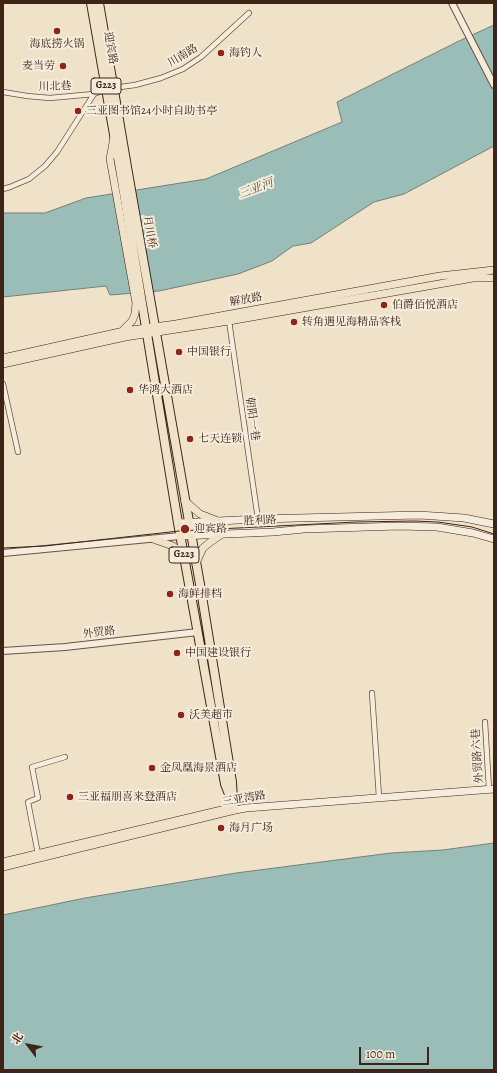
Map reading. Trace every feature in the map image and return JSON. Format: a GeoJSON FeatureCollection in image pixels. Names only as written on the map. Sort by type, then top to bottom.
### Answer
{"type":"FeatureCollection","features":[{"type":"Feature","properties":{"kind":"highway","name":"迎宾路"},"geometry":{"type":"LineString","coordinates":[[91,3],[110,88],[114,137],[119,168]]}},
{"type":"Feature","properties":{"kind":"highway","name":"迎宾路"},"geometry":{"type":"LineString","coordinates":[[99,3],[119,168]]}},
{"type":"Feature","properties":{"kind":"highway","name":"月川桥"},"geometry":{"type":"LineString","coordinates":[[119,168],[151,302],[155,330]]}},
{"type":"Feature","properties":{"kind":"highway","name":"月川桥"},"geometry":{"type":"LineString","coordinates":[[119,168],[139,303]]}},
{"type":"Feature","properties":{"kind":"highway","name":"G223"},"geometry":{"type":"LineString","coordinates":[[139,303],[146,331],[180,536],[225,784],[234,808]]}},
{"type":"Feature","properties":{"kind":"highway","name":"G223"},"geometry":{"type":"LineString","coordinates":[[155,330],[196,563],[232,782],[234,808]]}},
{"type":"Feature","properties":{"kind":"main road","name":"解放路"},"geometry":{"type":"LineString","coordinates":[[155,330],[440,276],[494,270]]}},
{"type":"Feature","properties":{"kind":"main road","name":"解放路"},"geometry":{"type":"LineString","coordinates":[[3,364],[146,331],[229,321],[473,278],[494,278]]}},
{"type":"Feature","properties":{"kind":"main road"},"geometry":{"type":"LineString","coordinates":[[122,331],[132,321],[139,303]]}},
{"type":"Feature","properties":{"kind":"main road","name":"解放路"},"geometry":{"type":"LineString","coordinates":[[3,358],[122,331],[146,331]]}},
{"type":"Feature","properties":{"kind":"main road"},"geometry":{"type":"LineString","coordinates":[[185,501],[196,512],[218,521]]}},
{"type":"Feature","properties":{"kind":"main road","name":"胜利路"},"geometry":{"type":"LineString","coordinates":[[178,523],[258,519],[435,515],[464,518],[494,524]]}},
{"type":"Feature","properties":{"kind":"main road","name":"胜利路"},"geometry":{"type":"LineString","coordinates":[[180,536],[273,532],[304,529],[420,526],[453,529],[494,539]]}},
{"type":"Feature","properties":{"kind":"main road"},"geometry":{"type":"LineString","coordinates":[[196,563],[203,548],[222,534]]}},
{"type":"Feature","properties":{"kind":"main road"},"geometry":{"type":"LineString","coordinates":[[152,539],[173,546],[185,562]]}},
{"type":"Feature","properties":{"kind":"main road","name":"三亚湾路"},"geometry":{"type":"LineString","coordinates":[[3,862],[234,808],[492,789]]}},
{"type":"Feature","properties":{"kind":"main road","name":"三亚湾路"},"geometry":{"type":"LineString","coordinates":[[3,867],[234,808]]}},
{"type":"Feature","properties":{"kind":"street"},"geometry":{"type":"LineString","coordinates":[[452,3],[494,86]]}},
{"type":"Feature","properties":{"kind":"street","name":"川南路"},"geometry":{"type":"LineString","coordinates":[[110,88],[135,85],[161,78],[183,69],[201,57],[249,13]]}},
{"type":"Feature","properties":{"kind":"street","name":"川北巷"},"geometry":{"type":"LineString","coordinates":[[3,92],[50,98],[94,94],[110,88]]}},
{"type":"Feature","properties":{"kind":"street"},"geometry":{"type":"LineString","coordinates":[[3,189],[29,179],[46,166],[57,152],[94,94]]}},
{"type":"Feature","properties":{"kind":"street","name":"朝阳一巷"},"geometry":{"type":"LineString","coordinates":[[229,321],[258,519]]}},
{"type":"Feature","properties":{"kind":"street"},"geometry":{"type":"LineString","coordinates":[[3,384],[18,452]]}},
{"type":"Feature","properties":{"kind":"street","name":"胜利路"},"geometry":{"type":"LineString","coordinates":[[3,553],[48,550],[180,536]]}},
{"type":"Feature","properties":{"kind":"street","name":"外贸路"},"geometry":{"type":"LineString","coordinates":[[3,651],[65,647],[198,632]]}},
{"type":"Feature","properties":{"kind":"street"},"geometry":{"type":"LineString","coordinates":[[372,693],[379,797]]}},
{"type":"Feature","properties":{"kind":"street","name":"外贸路六巷"},"geometry":{"type":"LineString","coordinates":[[485,722],[492,789]]}},
{"type":"Feature","properties":{"kind":"street"},"geometry":{"type":"LineString","coordinates":[[38,854],[28,802],[38,798],[32,767],[65,757]]}},
{"type":"Feature","properties":{"kind":"water","name":"三亚河"},"geometry":{"type":"Polygon","coordinates":[[[494,25],[494,146],[404,194],[374,202],[311,243],[293,246],[272,261],[238,274],[159,291],[110,295],[106,286],[3,297],[3,213],[45,213],[86,198],[206,179],[342,122],[337,102],[494,25]]]}},
{"type":"Feature","properties":{"kind":"water"},"geometry":{"type":"Polygon","coordinates":[[[494,843],[494,1070],[3,1070],[3,915],[85,898],[236,873],[391,853],[443,850],[494,843]]]}},
{"type":"Feature","properties":{"kind":"tram line"},"geometry":{"type":"LineString","coordinates":[[3,548],[45,546],[179,531],[356,522],[438,522],[472,527],[494,534]]}},
{"type":"Feature","properties":{"kind":"place","name":"海底捞火锅"},"geometry":{"type":"Point","coordinates":[57,31]}},
{"type":"Feature","properties":{"kind":"place","name":"海钓人"},"geometry":{"type":"Point","coordinates":[221,53]}},
{"type":"Feature","properties":{"kind":"place","name":"麦当劳"},"geometry":{"type":"Point","coordinates":[63,66]}},
{"type":"Feature","properties":{"kind":"place","name":"三亚图书馆24小时自助书亭"},"geometry":{"type":"Point","coordinates":[78,111]}},
{"type":"Feature","properties":{"kind":"place","name":"伯爵佰悦酒店"},"geometry":{"type":"Point","coordinates":[384,305]}},
{"type":"Feature","properties":{"kind":"place","name":"转角遇见海精品客栈"},"geometry":{"type":"Point","coordinates":[294,322]}},
{"type":"Feature","properties":{"kind":"place","name":"中国银行"},"geometry":{"type":"Point","coordinates":[179,352]}},
{"type":"Feature","properties":{"kind":"place","name":"华鸿大酒店"},"geometry":{"type":"Point","coordinates":[130,390]}},
{"type":"Feature","properties":{"kind":"place","name":"七天连锁"},"geometry":{"type":"Point","coordinates":[190,439]}},
{"type":"Feature","properties":{"kind":"place","name":"迎宾路"},"geometry":{"type":"Point","coordinates":[185,529]}},
{"type":"Feature","properties":{"kind":"place","name":"海鲜排档"},"geometry":{"type":"Point","coordinates":[170,594]}},
{"type":"Feature","properties":{"kind":"place","name":"中国建设银行"},"geometry":{"type":"Point","coordinates":[177,653]}},
{"type":"Feature","properties":{"kind":"place","name":"沃美超市"},"geometry":{"type":"Point","coordinates":[181,715]}},
{"type":"Feature","properties":{"kind":"place","name":"金凤凰海景酒店"},"geometry":{"type":"Point","coordinates":[152,768]}},
{"type":"Feature","properties":{"kind":"place","name":"三亚福朋喜来登酒店"},"geometry":{"type":"Point","coordinates":[70,797]}},
{"type":"Feature","properties":{"kind":"place","name":"海月广场"},"geometry":{"type":"Point","coordinates":[221,828]}}]}
